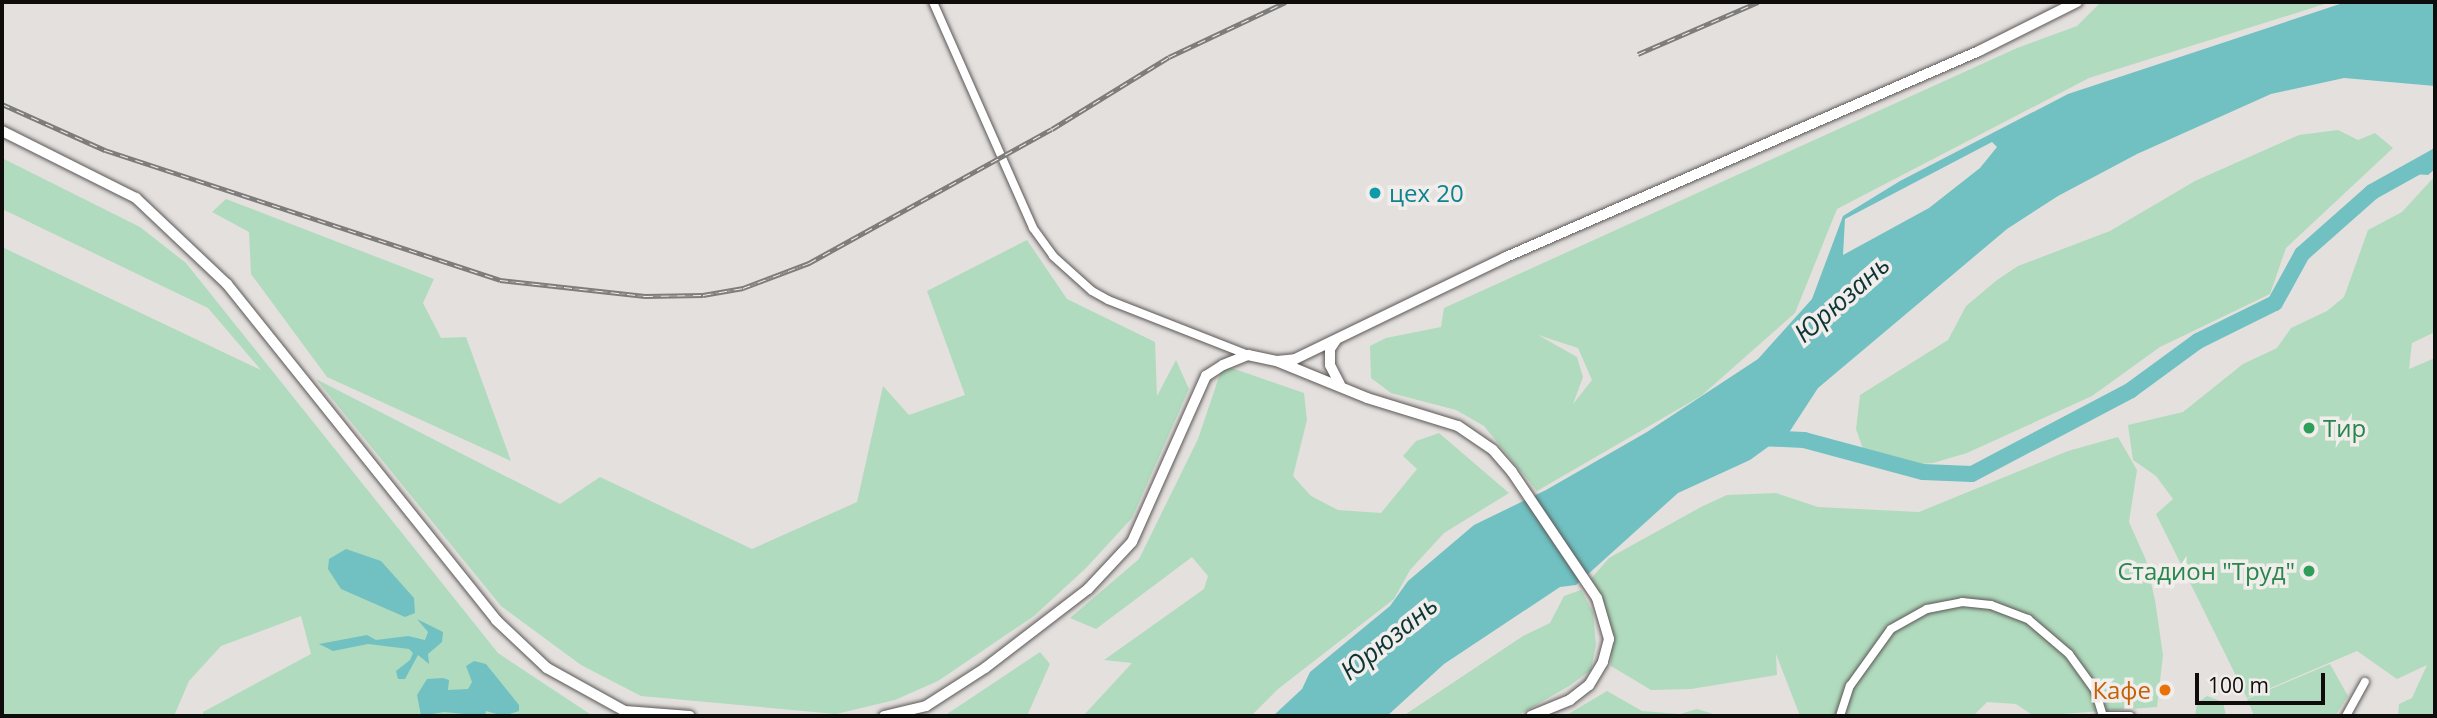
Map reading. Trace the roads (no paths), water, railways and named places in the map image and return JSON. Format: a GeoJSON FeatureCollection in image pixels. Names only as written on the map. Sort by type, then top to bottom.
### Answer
{"type":"FeatureCollection","features":[{"type":"Feature","properties":{"kind":"street"},"geometry":{"type":"LineString","coordinates":[[933,2],[1033,228],[1053,256],[1092,292],[1248,355],[1277,361],[1458,426],[1493,450],[1512,472],[1597,598],[1609,639],[1603,662],[1589,685],[1570,699],[1531,716]]}},
{"type":"Feature","properties":{"kind":"street"},"geometry":{"type":"LineString","coordinates":[[1277,361],[1295,359],[1506,257],[2022,32],[2077,2]]}},
{"type":"Feature","properties":{"kind":"street"},"geometry":{"type":"LineString","coordinates":[[2,131],[136,198],[227,284],[496,620],[547,668],[625,711],[690,716]]}},
{"type":"Feature","properties":{"kind":"street"},"geometry":{"type":"LineString","coordinates":[[1337,338],[1330,349],[1330,365],[1340,384]]}},
{"type":"Feature","properties":{"kind":"street"},"geometry":{"type":"LineString","coordinates":[[884,716],[926,706],[985,668],[1088,589],[1132,542],[1206,376],[1248,355]]}},
{"type":"Feature","properties":{"kind":"street"},"geometry":{"type":"LineString","coordinates":[[1840,716],[1850,686],[1870,653],[1891,629],[1927,609],[1962,602],[1991,605],[2028,619],[2069,654],[2095,690],[2105,716],[2130,716]]}},
{"type":"Feature","properties":{"kind":"street"},"geometry":{"type":"LineString","coordinates":[[2346,716],[2365,682]]}},
{"type":"Feature","properties":{"kind":"water","name":"Юрюзань"},"geometry":{"type":"Polygon","coordinates":[[[2346,2],[2435,2],[2435,86],[2344,78],[2271,94],[2137,154],[2058,196],[2007,229],[1818,388],[1790,431],[1750,460],[1678,493],[1576,585],[1560,587],[1444,664],[1387,716],[1273,716],[1302,689],[1310,672],[1390,606],[1408,581],[1474,525],[1546,490],[1647,432],[1758,359],[1812,299],[1843,216],[1900,181],[2068,94],[2346,2]],[[1992,142],[1845,219],[1843,255],[1929,208],[1980,168],[1997,147],[1992,142]]]}},
{"type":"Feature","properties":{"kind":"water"},"geometry":{"type":"Polygon","coordinates":[[[2435,147],[2435,169],[2428,175],[2402,173],[2435,147]]]}},
{"type":"Feature","properties":{"kind":"water"},"geometry":{"type":"Polygon","coordinates":[[[346,549],[381,561],[414,598],[415,613],[405,617],[341,589],[328,569],[329,559],[346,549]]]}},
{"type":"Feature","properties":{"kind":"water"},"geometry":{"type":"Polygon","coordinates":[[[417,619],[443,632],[442,642],[428,654],[429,664],[418,655],[405,679],[398,679],[396,671],[410,660],[413,653],[409,649],[368,644],[333,651],[319,644],[367,635],[376,640],[408,636],[425,640],[428,632],[417,619]]]}},
{"type":"Feature","properties":{"kind":"water"},"geometry":{"type":"Polygon","coordinates":[[[474,661],[486,664],[519,705],[519,711],[503,716],[486,711],[485,716],[444,712],[421,716],[417,695],[427,679],[449,680],[448,690],[468,689],[472,682],[466,666],[474,661]]]}},
{"type":"Feature","properties":{"kind":"waterway"},"geometry":{"type":"LineString","coordinates":[[1759,438],[1804,440],[1923,472],[1972,474],[2131,390],[2198,341],[2275,303],[2302,254],[2372,192],[2435,157]]}},
{"type":"Feature","properties":{"kind":"railway"},"geometry":{"type":"LineString","coordinates":[[2,104],[105,150],[500,280],[645,296],[703,295],[743,288],[809,263],[1052,129],[1169,57],[1286,2]]}},
{"type":"Feature","properties":{"kind":"railway"},"geometry":{"type":"LineString","coordinates":[[1638,54],[1758,2]]}},
{"type":"Feature","properties":{"kind":"place","name":"цех 20"},"geometry":{"type":"Point","coordinates":[1375,193]}},
{"type":"Feature","properties":{"kind":"place","name":"Тир"},"geometry":{"type":"Point","coordinates":[2309,428]}},
{"type":"Feature","properties":{"kind":"place","name":"Стадион \"Труд\""},"geometry":{"type":"Point","coordinates":[2309,571]}},
{"type":"Feature","properties":{"kind":"place","name":"Кафе"},"geometry":{"type":"Point","coordinates":[2165,690]}}]}
